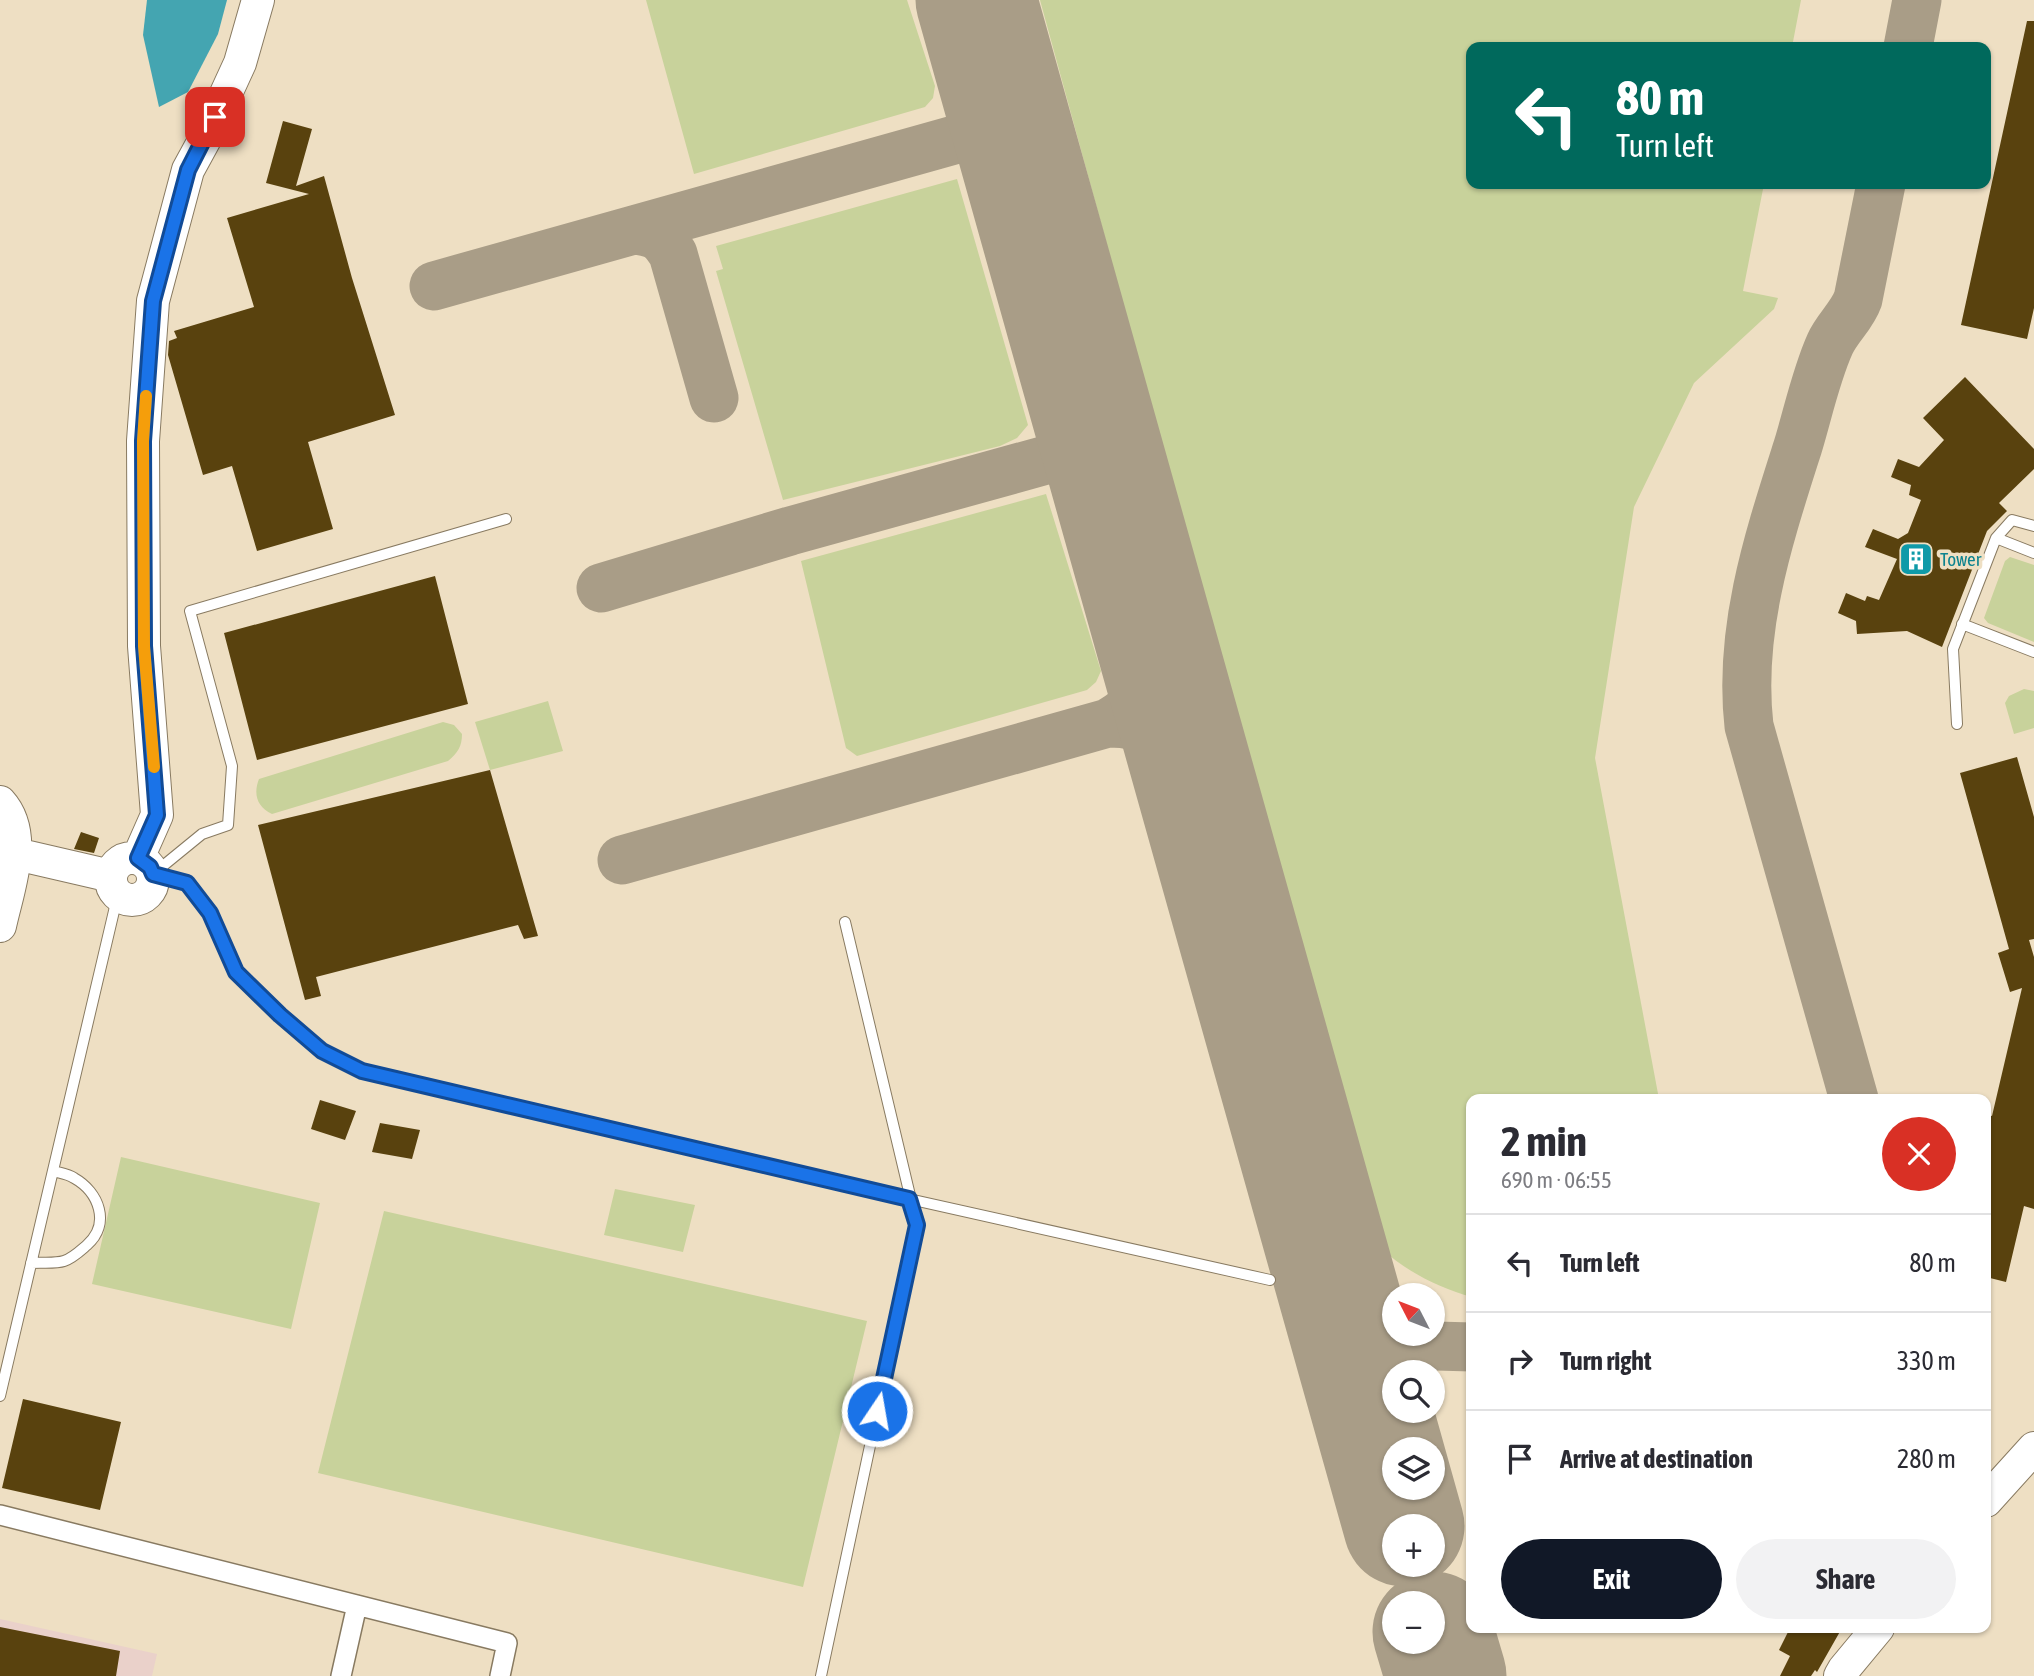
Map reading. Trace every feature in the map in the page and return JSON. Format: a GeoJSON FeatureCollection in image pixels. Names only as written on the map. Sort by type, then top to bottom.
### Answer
{"type":"FeatureCollection","features":[{"type":"Feature","properties":{"kind":"main road"},"geometry":{"type":"LineString","coordinates":[[16,854],[115,885],[117,864],[124,859],[146,866],[157,815],[144,646],[143,441],[153,301],[188,170],[240,63],[258,0]]}},
{"type":"Feature","properties":{"kind":"main road"},"geometry":{"type":"LineString","coordinates":[[0,802],[15,832],[16,854],[0,926]]}},
{"type":"Feature","properties":{"kind":"main road"},"geometry":{"type":"LineString","coordinates":[[1991,1495],[2034,1448]]}},
{"type":"Feature","properties":{"kind":"main road"},"geometry":{"type":"LineString","coordinates":[[1991,1519],[2034,1475]]}},
{"type":"Feature","properties":{"kind":"main road"},"geometry":{"type":"LineString","coordinates":[[1840,1676],[1874,1633]]}},
{"type":"Feature","properties":{"kind":"street"},"geometry":{"type":"LineString","coordinates":[[0,1515],[507,1643],[499,1676]]}},
{"type":"Feature","properties":{"kind":"street"},"geometry":{"type":"LineString","coordinates":[[341,1676],[357,1605]]}},
{"type":"Feature","properties":{"kind":"lane"},"geometry":{"type":"LineString","coordinates":[[146,866],[202,834],[228,825],[232,766],[190,611],[506,519]]}},
{"type":"Feature","properties":{"kind":"lane"},"geometry":{"type":"LineString","coordinates":[[1957,724],[1953,649],[1962,624],[1996,538],[2012,520],[2034,526]]}},
{"type":"Feature","properties":{"kind":"lane"},"geometry":{"type":"LineString","coordinates":[[1996,538],[2034,552]]}},
{"type":"Feature","properties":{"kind":"lane"},"geometry":{"type":"LineString","coordinates":[[1962,624],[2034,652]]}},
{"type":"Feature","properties":{"kind":"lane"},"geometry":{"type":"LineString","coordinates":[[146,866],[187,883],[210,913],[236,972],[322,1051],[362,1071],[1270,1280]]}},
{"type":"Feature","properties":{"kind":"lane"},"geometry":{"type":"LineString","coordinates":[[0,1396],[53,1171],[115,885]]}},
{"type":"Feature","properties":{"kind":"lane"},"geometry":{"type":"LineString","coordinates":[[821,1676],[917,1225],[845,922]]}},
{"type":"Feature","properties":{"kind":"lane"},"geometry":{"type":"LineString","coordinates":[[31,1263],[63,1261],[77,1254],[95,1238],[100,1221],[98,1202],[86,1186],[72,1177],[53,1171]]}},
{"type":"Feature","properties":{"kind":"shaded area"},"geometry":{"type":"Polygon","coordinates":[[[0,1619],[157,1654],[152,1676],[0,1676],[0,1619]]]}},
{"type":"Feature","properties":{"kind":"green space"},"geometry":{"type":"Polygon","coordinates":[[[646,0],[907,0],[935,86],[933,98],[925,107],[694,174],[646,0]]]}},
{"type":"Feature","properties":{"kind":"green space"},"geometry":{"type":"Polygon","coordinates":[[[1040,0],[1801,0],[1793,42],[1466,42],[1466,189],[1763,189],[1743,291],[1778,298],[1774,309],[1694,383],[1634,507],[1595,758],[1658,1094],[1466,1094],[1466,1295],[1446,1289],[1446,1283],[1434,1283],[1423,1278],[1381,1248],[1040,0]]]}},
{"type":"Feature","properties":{"kind":"green space"},"geometry":{"type":"Polygon","coordinates":[[[957,179],[1028,425],[1017,438],[1000,446],[783,500],[716,271],[723,269],[716,246],[957,179]]]}},
{"type":"Feature","properties":{"kind":"green space"},"geometry":{"type":"Polygon","coordinates":[[[1046,494],[1101,671],[1096,682],[1087,690],[857,756],[846,748],[801,561],[1046,494]]]}},
{"type":"Feature","properties":{"kind":"green space"},"geometry":{"type":"Polygon","coordinates":[[[2010,557],[2034,565],[2034,642],[1988,623],[1984,618],[2005,561],[2010,557]]]}},
{"type":"Feature","properties":{"kind":"green space"},"geometry":{"type":"Polygon","coordinates":[[[2024,689],[2034,691],[2034,728],[2014,734],[2005,703],[2009,696],[2024,689]]]}},
{"type":"Feature","properties":{"kind":"green space"},"geometry":{"type":"Polygon","coordinates":[[[548,701],[563,751],[490,770],[475,722],[548,701]]]}},
{"type":"Feature","properties":{"kind":"green space"},"geometry":{"type":"Polygon","coordinates":[[[443,722],[454,725],[462,734],[459,749],[448,761],[272,814],[263,808],[258,800],[256,790],[259,779],[443,722]]]}},
{"type":"Feature","properties":{"kind":"green space"},"geometry":{"type":"Polygon","coordinates":[[[121,1157],[320,1203],[291,1329],[92,1284],[121,1157]]]}},
{"type":"Feature","properties":{"kind":"green space"},"geometry":{"type":"Polygon","coordinates":[[[615,1189],[695,1205],[683,1252],[604,1235],[615,1189]]]}},
{"type":"Feature","properties":{"kind":"green space"},"geometry":{"type":"Polygon","coordinates":[[[384,1211],[867,1321],[803,1587],[318,1473],[384,1211]]]}},
{"type":"Feature","properties":{"kind":"water"},"geometry":{"type":"Polygon","coordinates":[[[147,0],[227,0],[218,34],[188,92],[159,107],[143,35],[147,0]]]}},
{"type":"Feature","properties":{"kind":"building"},"geometry":{"type":"Polygon","coordinates":[[[2027,21],[2034,21],[2034,308],[2027,339],[1961,325],[2027,21]]]}},
{"type":"Feature","properties":{"kind":"building"},"geometry":{"type":"Polygon","coordinates":[[[283,121],[312,129],[296,186],[324,176],[352,278],[395,415],[308,442],[333,529],[257,551],[232,466],[203,475],[168,355],[169,341],[177,338],[174,331],[254,307],[227,218],[309,194],[266,183],[283,121]]]}},
{"type":"Feature","properties":{"kind":"building"},"geometry":{"type":"Polygon","coordinates":[[[1965,377],[2034,449],[2034,469],[1999,503],[2007,511],[1987,531],[1942,647],[1907,631],[1857,634],[1856,621],[1838,613],[1846,593],[1865,601],[1867,596],[1879,600],[1897,559],[1865,547],[1873,529],[1898,539],[1908,533],[1921,500],[1909,495],[1911,485],[1891,477],[1898,459],[1919,467],[1944,440],[1923,418],[1965,377]]]}},
{"type":"Feature","properties":{"kind":"building"},"geometry":{"type":"Polygon","coordinates":[[[435,576],[468,704],[257,760],[224,633],[435,576]]]}},
{"type":"Feature","properties":{"kind":"building"},"geometry":{"type":"Polygon","coordinates":[[[2017,757],[2034,817],[2034,939],[2029,940],[2034,957],[2034,1209],[2024,1206],[2006,1282],[1991,1278],[1991,1116],[2022,988],[2010,992],[1998,953],[2009,949],[1960,773],[2017,757]]]}},
{"type":"Feature","properties":{"kind":"building"},"geometry":{"type":"Polygon","coordinates":[[[490,770],[538,936],[524,939],[518,925],[316,977],[321,996],[305,1000],[258,825],[490,770]]]}},
{"type":"Feature","properties":{"kind":"building"},"geometry":{"type":"Polygon","coordinates":[[[81,832],[99,838],[94,853],[74,849],[81,832]]]}},
{"type":"Feature","properties":{"kind":"building"},"geometry":{"type":"Polygon","coordinates":[[[320,1100],[356,1111],[345,1140],[311,1129],[320,1100]]]}},
{"type":"Feature","properties":{"kind":"building"},"geometry":{"type":"Polygon","coordinates":[[[380,1123],[420,1130],[412,1159],[372,1152],[380,1123]]]}},
{"type":"Feature","properties":{"kind":"building"},"geometry":{"type":"Polygon","coordinates":[[[23,1399],[121,1422],[100,1510],[2,1488],[23,1399]]]}},
{"type":"Feature","properties":{"kind":"building"},"geometry":{"type":"Polygon","coordinates":[[[0,1627],[120,1651],[116,1676],[0,1676],[0,1627]]]}},
{"type":"Feature","properties":{"kind":"building"},"geometry":{"type":"Polygon","coordinates":[[[1788,1633],[1839,1633],[1817,1672],[1815,1670],[1811,1676],[1780,1676],[1790,1656],[1779,1650],[1788,1633]]]}},
{"type":"Feature","properties":{"kind":"taxiway"},"geometry":{"type":"LineString","coordinates":[[1909,42],[1917,0]]}},
{"type":"Feature","properties":{"kind":"taxiway"},"geometry":{"type":"LineString","coordinates":[[434,286],[1011,124]]}},
{"type":"Feature","properties":{"kind":"taxiway"},"geometry":{"type":"LineString","coordinates":[[1853,1094],[1749,726],[1748,654],[1758,584],[1767,549],[1825,356],[1858,299],[1880,189]]}},
{"type":"Feature","properties":{"kind":"taxiway"},"geometry":{"type":"LineString","coordinates":[[635,230],[657,236],[673,254],[714,398]]}},
{"type":"Feature","properties":{"kind":"taxiway"},"geometry":{"type":"LineString","coordinates":[[601,588],[790,531],[1100,445]]}},
{"type":"Feature","properties":{"kind":"taxiway"},"geometry":{"type":"LineString","coordinates":[[622,860],[1108,723],[1132,706],[1146,686],[1152,663],[1153,634]]}},
{"type":"Feature","properties":{"kind":"taxiway"},"geometry":{"type":"LineString","coordinates":[[1108,723],[1125,724],[1151,731],[1170,746],[1195,781]]}},
{"type":"Feature","properties":{"kind":"taxiway"},"geometry":{"type":"LineString","coordinates":[[1325,1247],[1353,1295],[1382,1323]]}},
{"type":"Feature","properties":{"kind":"taxiway"},"geometry":{"type":"LineString","coordinates":[[1436,1346],[1466,1347]]}},
{"type":"Feature","properties":{"kind":"taxiway"},"geometry":{"type":"LineString","coordinates":[[1397,1437],[1401,1423]]}},
{"type":"Feature","properties":{"kind":"taxiway"},"geometry":{"type":"LineString","coordinates":[[1398,1500],[1398,1507]]}},
{"type":"Feature","properties":{"kind":"runway"},"geometry":{"type":"LineString","coordinates":[[976,0],[1401,1514]]}},
{"type":"Feature","properties":{"kind":"runway"},"geometry":{"type":"LineString","coordinates":[[1440,1654],[1446,1676]]}},
{"type":"Feature","properties":{"kind":"slow traffic"},"geometry":{"type":"LineString","coordinates":[[146,396],[143,441],[144,646],[154,767]]}},
{"type":"Feature","properties":{"kind":"place","name":"Tower"},"geometry":{"type":"Point","coordinates":[1916,559]}},
{"type":"Feature","properties":{"kind":"route"},"geometry":{"type":"LineString","coordinates":[[215,117],[188,170],[153,301],[143,441],[144,646],[157,815],[138,858],[150,867],[153,874],[187,883],[210,913],[236,972],[280,1015],[322,1051],[362,1071],[909,1199],[917,1225],[877,1411]]}}]}
